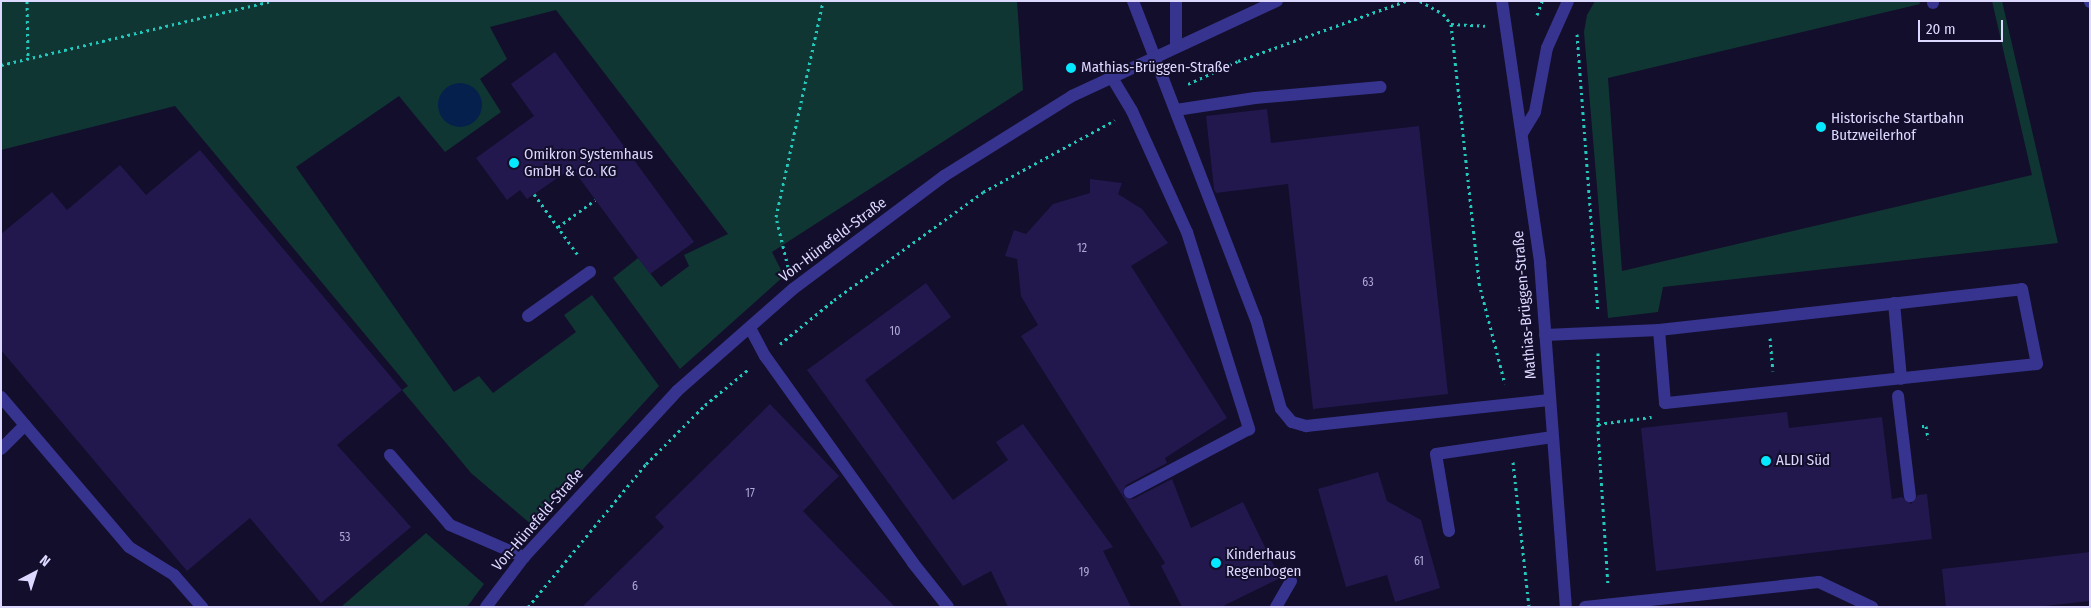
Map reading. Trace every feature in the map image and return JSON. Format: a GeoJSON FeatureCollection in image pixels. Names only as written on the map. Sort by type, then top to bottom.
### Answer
{"type":"FeatureCollection","features":[{"type":"Feature","properties":{"kind":"street"},"geometry":{"type":"LineString","coordinates":[[1133,1],[1256,320],[1281,409],[1292,422],[1306,426],[1507,402],[1549,400]]}},
{"type":"Feature","properties":{"kind":"street"},"geometry":{"type":"LineString","coordinates":[[1176,1],[1176,46]]}},
{"type":"Feature","properties":{"kind":"street","name":"Von-Hünefeld-Straße"},"geometry":{"type":"LineString","coordinates":[[486,607],[524,557],[677,390],[793,289],[944,176],[1072,96],[1176,46],[1277,1]]}},
{"type":"Feature","properties":{"kind":"street","name":"Mathias-Brüggen-Straße"},"geometry":{"type":"LineString","coordinates":[[1502,1],[1523,132],[1540,263],[1566,607]]}},
{"type":"Feature","properties":{"kind":"street"},"geometry":{"type":"LineString","coordinates":[[1523,132],[1535,112],[1547,48],[1568,1]]}},
{"type":"Feature","properties":{"kind":"street"},"geometry":{"type":"LineString","coordinates":[[1112,76],[1132,111],[1187,232],[1249,429],[1130,492]]}},
{"type":"Feature","properties":{"kind":"street"},"geometry":{"type":"LineString","coordinates":[[1176,110],[1255,98],[1381,87]]}},
{"type":"Feature","properties":{"kind":"street"},"geometry":{"type":"LineString","coordinates":[[528,316],[590,272]]}},
{"type":"Feature","properties":{"kind":"street"},"geometry":{"type":"LineString","coordinates":[[1545,335],[1659,330],[2022,288],[2037,364],[1665,403],[1659,330]]}},
{"type":"Feature","properties":{"kind":"street"},"geometry":{"type":"LineString","coordinates":[[1894,303],[1901,379]]}},
{"type":"Feature","properties":{"kind":"street"},"geometry":{"type":"LineString","coordinates":[[750,328],[765,356],[913,564],[948,607]]}},
{"type":"Feature","properties":{"kind":"street"},"geometry":{"type":"LineString","coordinates":[[1898,396],[1910,496]]}},
{"type":"Feature","properties":{"kind":"street"},"geometry":{"type":"LineString","coordinates":[[1,397],[129,547],[174,575],[202,607]]}},
{"type":"Feature","properties":{"kind":"street"},"geometry":{"type":"LineString","coordinates":[[1,450],[25,425]]}},
{"type":"Feature","properties":{"kind":"street"},"geometry":{"type":"LineString","coordinates":[[1449,531],[1436,454],[1553,437]]}},
{"type":"Feature","properties":{"kind":"street"},"geometry":{"type":"LineString","coordinates":[[390,455],[450,526],[524,557]]}},
{"type":"Feature","properties":{"kind":"street"},"geometry":{"type":"LineString","coordinates":[[1276,607],[1290,581]]}},
{"type":"Feature","properties":{"kind":"street"},"geometry":{"type":"LineString","coordinates":[[1585,607],[1819,582],[1872,607]]}},
{"type":"Feature","properties":{"kind":"path"},"geometry":{"type":"LineString","coordinates":[[27,1],[28,58]]}},
{"type":"Feature","properties":{"kind":"path"},"geometry":{"type":"LineString","coordinates":[[1,65],[271,1]]}},
{"type":"Feature","properties":{"kind":"path"},"geometry":{"type":"LineString","coordinates":[[793,289],[776,217],[823,1]]}},
{"type":"Feature","properties":{"kind":"path"},"geometry":{"type":"LineString","coordinates":[[1168,94],[1238,61],[1406,1]]}},
{"type":"Feature","properties":{"kind":"path"},"geometry":{"type":"LineString","coordinates":[[1536,20],[1542,1]]}},
{"type":"Feature","properties":{"kind":"path"},"geometry":{"type":"LineString","coordinates":[[1451,24],[1479,283],[1502,366],[1507,402]]}},
{"type":"Feature","properties":{"kind":"path"},"geometry":{"type":"LineString","coordinates":[[1577,31],[1598,283],[1598,424],[1610,605]]}},
{"type":"Feature","properties":{"kind":"path"},"geometry":{"type":"LineString","coordinates":[[528,607],[646,464],[705,405],[834,300],[983,192],[1132,111]]}},
{"type":"Feature","properties":{"kind":"path"},"geometry":{"type":"LineString","coordinates":[[534,194],[590,272]]}},
{"type":"Feature","properties":{"kind":"path"},"geometry":{"type":"LineString","coordinates":[[558,227],[595,200]]}},
{"type":"Feature","properties":{"kind":"path"},"geometry":{"type":"LineString","coordinates":[[1768,317],[1775,392]]}},
{"type":"Feature","properties":{"kind":"path"},"geometry":{"type":"LineString","coordinates":[[1598,424],[1651,418],[1665,403]]}},
{"type":"Feature","properties":{"kind":"path"},"geometry":{"type":"LineString","coordinates":[[1922,426],[1926,426],[1928,439]]}},
{"type":"Feature","properties":{"kind":"path"},"geometry":{"type":"LineString","coordinates":[[1511,443],[1529,607]]}},
{"type":"Feature","properties":{"kind":"green space"},"geometry":{"type":"Polygon","coordinates":[[[1,1],[1017,1],[1023,90],[772,252],[784,276],[680,369],[613,278],[638,258],[661,287],[689,266],[684,255],[728,234],[556,10],[490,27],[507,59],[480,79],[501,112],[445,152],[399,96],[296,167],[454,392],[479,376],[493,393],[576,332],[564,315],[592,295],[659,386],[532,525],[471,473],[402,390],[408,386],[175,106],[1,150],[1,1]]]}},
{"type":"Feature","properties":{"kind":"green space"},"geometry":{"type":"Polygon","coordinates":[[[1595,1],[1919,1],[1920,4],[1608,78],[1622,271],[2032,175],[1992,1],[2002,1],[2058,243],[1663,287],[1658,312],[1608,318],[1584,32],[1587,15],[1595,1]]]}},
{"type":"Feature","properties":{"kind":"green space"},"geometry":{"type":"Polygon","coordinates":[[[426,533],[484,584],[467,607],[341,607],[426,533]]]}},
{"type":"Feature","properties":{"kind":"water"},"geometry":{"type":"Polygon","coordinates":[[[464,83],[476,89],[481,96],[481,114],[476,121],[469,126],[456,127],[448,124],[441,117],[438,101],[441,93],[448,86],[464,83]]]}},
{"type":"Feature","properties":{"kind":"building","name":"Omikron Systemhaus GmbH & Co. KG"},"geometry":{"type":"Polygon","coordinates":[[[555,52],[694,242],[650,274],[572,168],[527,199],[520,190],[507,200],[476,158],[534,116],[511,84],[555,52]]]}},
{"type":"Feature","properties":{"kind":"building"},"geometry":{"type":"Polygon","coordinates":[[[1267,109],[1271,143],[1419,126],[1448,394],[1313,409],[1288,184],[1216,193],[1214,189],[1206,116],[1267,109]]]}},
{"type":"Feature","properties":{"kind":"building"},"geometry":{"type":"Polygon","coordinates":[[[200,150],[402,390],[337,445],[411,527],[321,603],[250,518],[187,571],[1,350],[1,234],[52,192],[67,210],[120,165],[146,195],[200,150]]]}},
{"type":"Feature","properties":{"kind":"building"},"geometry":{"type":"Polygon","coordinates":[[[1090,179],[1122,183],[1118,194],[1142,209],[1168,243],[1131,266],[1227,418],[1165,458],[1167,463],[1126,485],[1123,495],[1133,499],[1172,479],[1191,528],[1243,502],[1280,578],[1221,607],[1182,607],[1161,566],[1165,563],[1021,336],[1038,325],[1021,296],[1017,259],[1005,256],[1014,230],[1026,234],[1053,204],[1090,193],[1090,179]]]}},
{"type":"Feature","properties":{"kind":"building"},"geometry":{"type":"Polygon","coordinates":[[[926,283],[951,317],[865,380],[953,500],[1008,460],[996,442],[1023,424],[1113,547],[1103,551],[1131,607],[1008,607],[991,571],[963,586],[807,370],[926,283]]]}},
{"type":"Feature","properties":{"kind":"building"},"geometry":{"type":"Polygon","coordinates":[[[770,404],[839,476],[803,511],[895,607],[582,607],[664,527],[655,517],[770,404]]]}},
{"type":"Feature","properties":{"kind":"building","name":"ALDI Süd"},"geometry":{"type":"Polygon","coordinates":[[[1787,412],[1789,428],[1882,417],[1892,499],[1902,497],[1911,504],[1918,495],[1927,494],[1932,539],[1656,571],[1641,428],[1787,412]]]}},
{"type":"Feature","properties":{"kind":"building"},"geometry":{"type":"Polygon","coordinates":[[[1378,472],[1387,501],[1421,520],[1440,588],[1395,602],[1387,575],[1346,587],[1318,489],[1378,472]]]}},
{"type":"Feature","properties":{"kind":"building"},"geometry":{"type":"Polygon","coordinates":[[[2090,552],[2090,601],[2036,607],[1946,607],[1942,569],[2090,552]]]}},
{"type":"Feature","properties":{"kind":"place","name":"Mathias-Brüggen-Straße"},"geometry":{"type":"Point","coordinates":[1071,68]}},
{"type":"Feature","properties":{"kind":"place","name":"Historische Startbahn Butzweilerhof"},"geometry":{"type":"Point","coordinates":[1821,127]}},
{"type":"Feature","properties":{"kind":"place","name":"Omikron Systemhaus GmbH & Co. KG"},"geometry":{"type":"Point","coordinates":[514,163]}},
{"type":"Feature","properties":{"kind":"place","name":"ALDI Süd"},"geometry":{"type":"Point","coordinates":[1766,461]}},
{"type":"Feature","properties":{"kind":"place","name":"Kinderhaus Regenbogen"},"geometry":{"type":"Point","coordinates":[1216,563]}}]}
